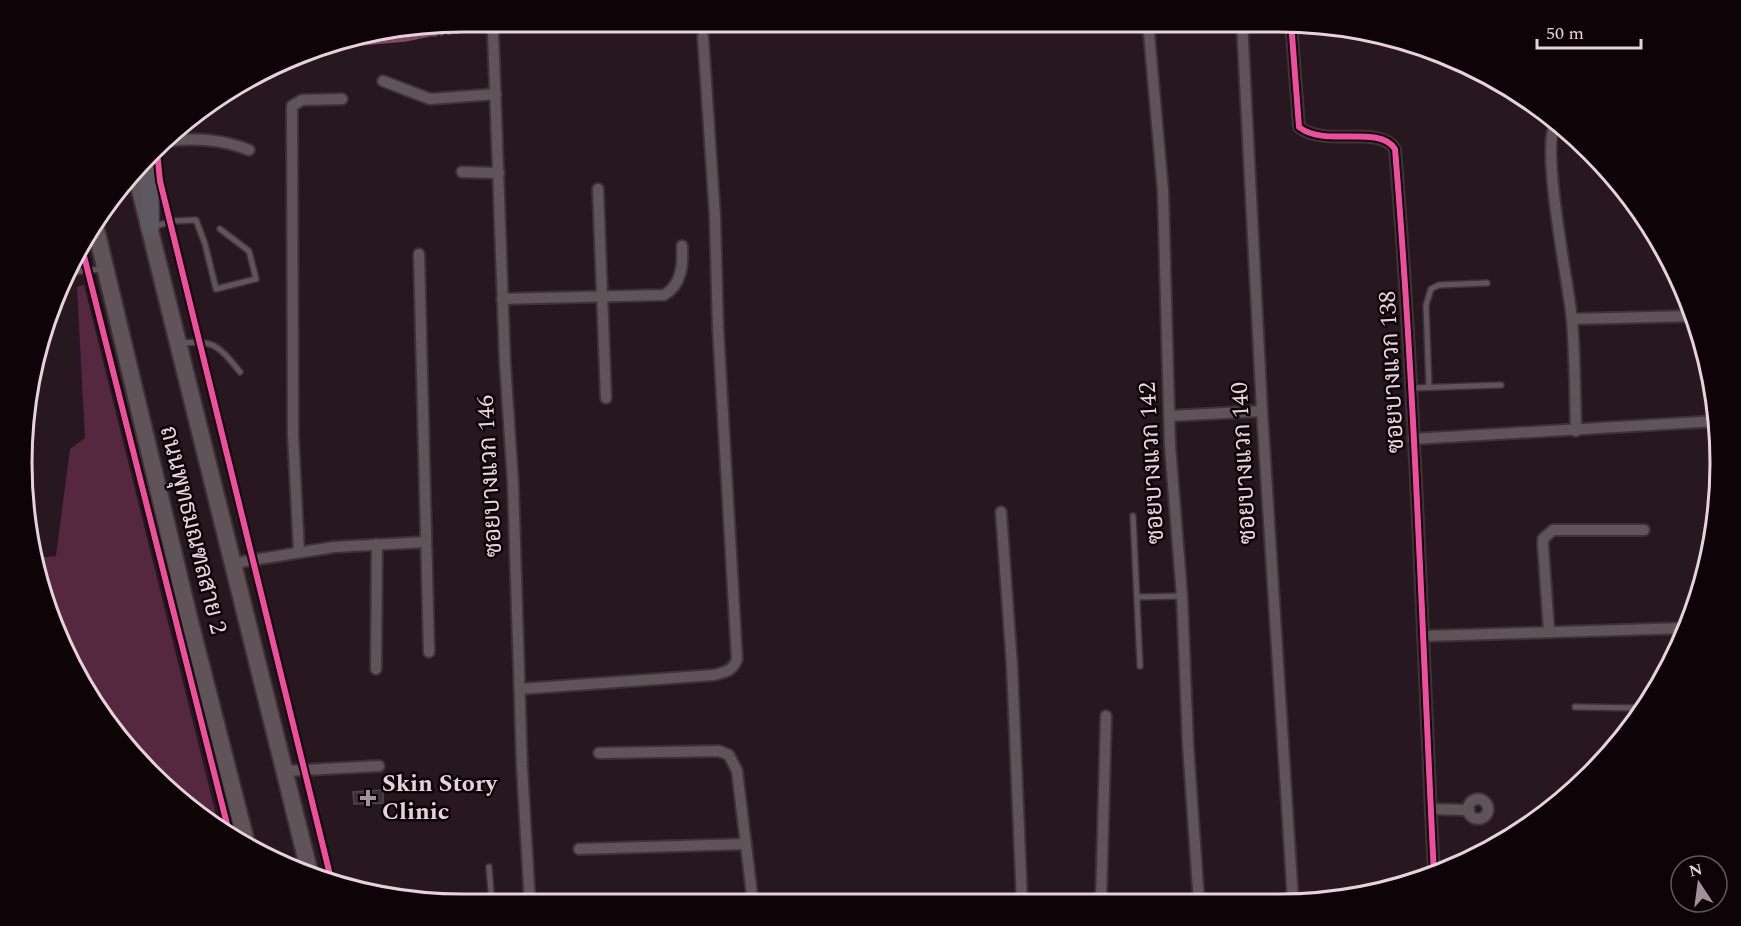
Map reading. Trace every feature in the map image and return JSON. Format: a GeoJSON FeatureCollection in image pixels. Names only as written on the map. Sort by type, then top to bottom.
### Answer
{"type":"FeatureCollection","features":[{"type":"Feature","properties":{"kind":"main road"},"geometry":{"type":"LineString","coordinates":[[149,167],[150,227]]}},
{"type":"Feature","properties":{"kind":"main road","name":"ถนนพุทธมณฑลสาย 2"},"geometry":{"type":"LineString","coordinates":[[138,180],[285,771],[302,862]]}},
{"type":"Feature","properties":{"kind":"main road","name":"ถนนพุทธมณฑลสาย 2"},"geometry":{"type":"LineString","coordinates":[[97,234],[190,622],[246,836]]}},
{"type":"Feature","properties":{"kind":"street","name":"ซอยบางแวก 146"},"geometry":{"type":"LineString","coordinates":[[490,32],[494,46],[502,299],[513,483],[530,894]]}},
{"type":"Feature","properties":{"kind":"street","name":"ซอยบางแวก 142"},"geometry":{"type":"LineString","coordinates":[[1147,32],[1163,191],[1169,416],[1182,596],[1188,745],[1198,894]]}},
{"type":"Feature","properties":{"kind":"street","name":"ซอยบางแวก 140"},"geometry":{"type":"LineString","coordinates":[[1243,32],[1262,411],[1293,894]]}},
{"type":"Feature","properties":{"kind":"street","name":"ซอยบางแวก 138"},"geometry":{"type":"LineString","coordinates":[[1292,32],[1299,127],[1308,135],[1321,138],[1376,137],[1391,142],[1395,149],[1412,388],[1434,866]]}},
{"type":"Feature","properties":{"kind":"street"},"geometry":{"type":"LineString","coordinates":[[520,689],[714,675],[728,672],[737,660],[718,328],[715,217],[703,37]]}},
{"type":"Feature","properties":{"kind":"street"},"geometry":{"type":"LineString","coordinates":[[383,81],[430,99],[496,94]]}},
{"type":"Feature","properties":{"kind":"street"},"geometry":{"type":"LineString","coordinates":[[299,552],[293,435],[292,106],[302,99],[342,99]]}},
{"type":"Feature","properties":{"kind":"street"},"geometry":{"type":"LineString","coordinates":[[1552,130],[1551,176],[1572,319],[1576,430]]}},
{"type":"Feature","properties":{"kind":"street"},"geometry":{"type":"LineString","coordinates":[[176,141],[217,140],[249,150]]}},
{"type":"Feature","properties":{"kind":"street"},"geometry":{"type":"LineString","coordinates":[[462,172],[499,172]]}},
{"type":"Feature","properties":{"kind":"street"},"geometry":{"type":"LineString","coordinates":[[598,189],[606,398]]}},
{"type":"Feature","properties":{"kind":"street"},"geometry":{"type":"LineString","coordinates":[[502,299],[655,297],[669,292],[683,266],[682,246]]}},
{"type":"Feature","properties":{"kind":"street"},"geometry":{"type":"LineString","coordinates":[[419,254],[429,652]]}},
{"type":"Feature","properties":{"kind":"street"},"geometry":{"type":"LineString","coordinates":[[1572,319],[1684,316]]}},
{"type":"Feature","properties":{"kind":"street"},"geometry":{"type":"LineString","coordinates":[[1169,416],[1262,411]]}},
{"type":"Feature","properties":{"kind":"street"},"geometry":{"type":"LineString","coordinates":[[1413,439],[1708,422]]}},
{"type":"Feature","properties":{"kind":"street"},"geometry":{"type":"LineString","coordinates":[[1001,512],[1011,655],[1022,894]]}},
{"type":"Feature","properties":{"kind":"street"},"geometry":{"type":"LineString","coordinates":[[1549,631],[1543,546],[1548,533],[1553,530],[1644,530]]}},
{"type":"Feature","properties":{"kind":"street"},"geometry":{"type":"LineString","coordinates":[[234,563],[299,552],[376,544],[426,542]]}},
{"type":"Feature","properties":{"kind":"street"},"geometry":{"type":"LineString","coordinates":[[376,544],[376,669]]}},
{"type":"Feature","properties":{"kind":"street"},"geometry":{"type":"LineString","coordinates":[[1424,636],[1677,628]]}},
{"type":"Feature","properties":{"kind":"street"},"geometry":{"type":"LineString","coordinates":[[1101,894],[1107,716]]}},
{"type":"Feature","properties":{"kind":"street"},"geometry":{"type":"LineString","coordinates":[[599,753],[719,751],[729,755],[737,771],[752,894]]}},
{"type":"Feature","properties":{"kind":"street"},"geometry":{"type":"LineString","coordinates":[[285,771],[379,766]]}},
{"type":"Feature","properties":{"kind":"street"},"geometry":{"type":"LineString","coordinates":[[1431,809],[1468,810]]}},
{"type":"Feature","properties":{"kind":"street"},"geometry":{"type":"LineString","coordinates":[[579,849],[746,844]]}},
{"type":"Feature","properties":{"kind":"lane"},"geometry":{"type":"LineString","coordinates":[[150,227],[173,221],[196,220],[205,244],[216,289],[256,279],[249,250],[220,229]]}},
{"type":"Feature","properties":{"kind":"lane"},"geometry":{"type":"LineString","coordinates":[[76,271],[106,268]]}},
{"type":"Feature","properties":{"kind":"lane"},"geometry":{"type":"LineString","coordinates":[[1429,387],[1426,304],[1431,289],[1439,285],[1487,284]]}},
{"type":"Feature","properties":{"kind":"lane"},"geometry":{"type":"LineString","coordinates":[[179,343],[205,341],[216,344],[240,372]]}},
{"type":"Feature","properties":{"kind":"lane"},"geometry":{"type":"LineString","coordinates":[[1412,388],[1501,385]]}},
{"type":"Feature","properties":{"kind":"lane"},"geometry":{"type":"LineString","coordinates":[[1133,516],[1140,666]]}},
{"type":"Feature","properties":{"kind":"lane"},"geometry":{"type":"LineString","coordinates":[[1137,597],[1182,596]]}},
{"type":"Feature","properties":{"kind":"lane"},"geometry":{"type":"LineString","coordinates":[[1575,707],[1633,708]]}},
{"type":"Feature","properties":{"kind":"lane"},"geometry":{"type":"LineString","coordinates":[[489,867],[491,894]]}},
{"type":"Feature","properties":{"kind":"path"},"geometry":{"type":"LineString","coordinates":[[362,44],[471,32]]}},
{"type":"Feature","properties":{"kind":"shaded area"},"geometry":{"type":"Polygon","coordinates":[[[84,285],[217,817],[158,768],[139,748],[104,703],[89,679],[64,628],[46,575],[42,557],[56,556],[70,449],[85,438],[77,287],[84,285]]]}},
{"type":"Feature","properties":{"kind":"building","name":"Skin Story Clinic"},"geometry":{"type":"Polygon","coordinates":[[[383,790],[383,803],[354,804],[353,792],[383,790]]]}},
{"type":"Feature","properties":{"kind":"cycle path"},"geometry":{"type":"LineString","coordinates":[[1292,32],[1299,127],[1323,136],[1377,138],[1387,142],[1395,149],[1413,421],[1434,866]]}},
{"type":"Feature","properties":{"kind":"cycle path"},"geometry":{"type":"LineString","coordinates":[[158,158],[160,181],[330,874]]}},
{"type":"Feature","properties":{"kind":"cycle path"},"geometry":{"type":"LineString","coordinates":[[84,256],[227,825]]}},
{"type":"Feature","properties":{"kind":"place","name":"Skin Story Clinic"},"geometry":{"type":"Point","coordinates":[368,798]}}]}
